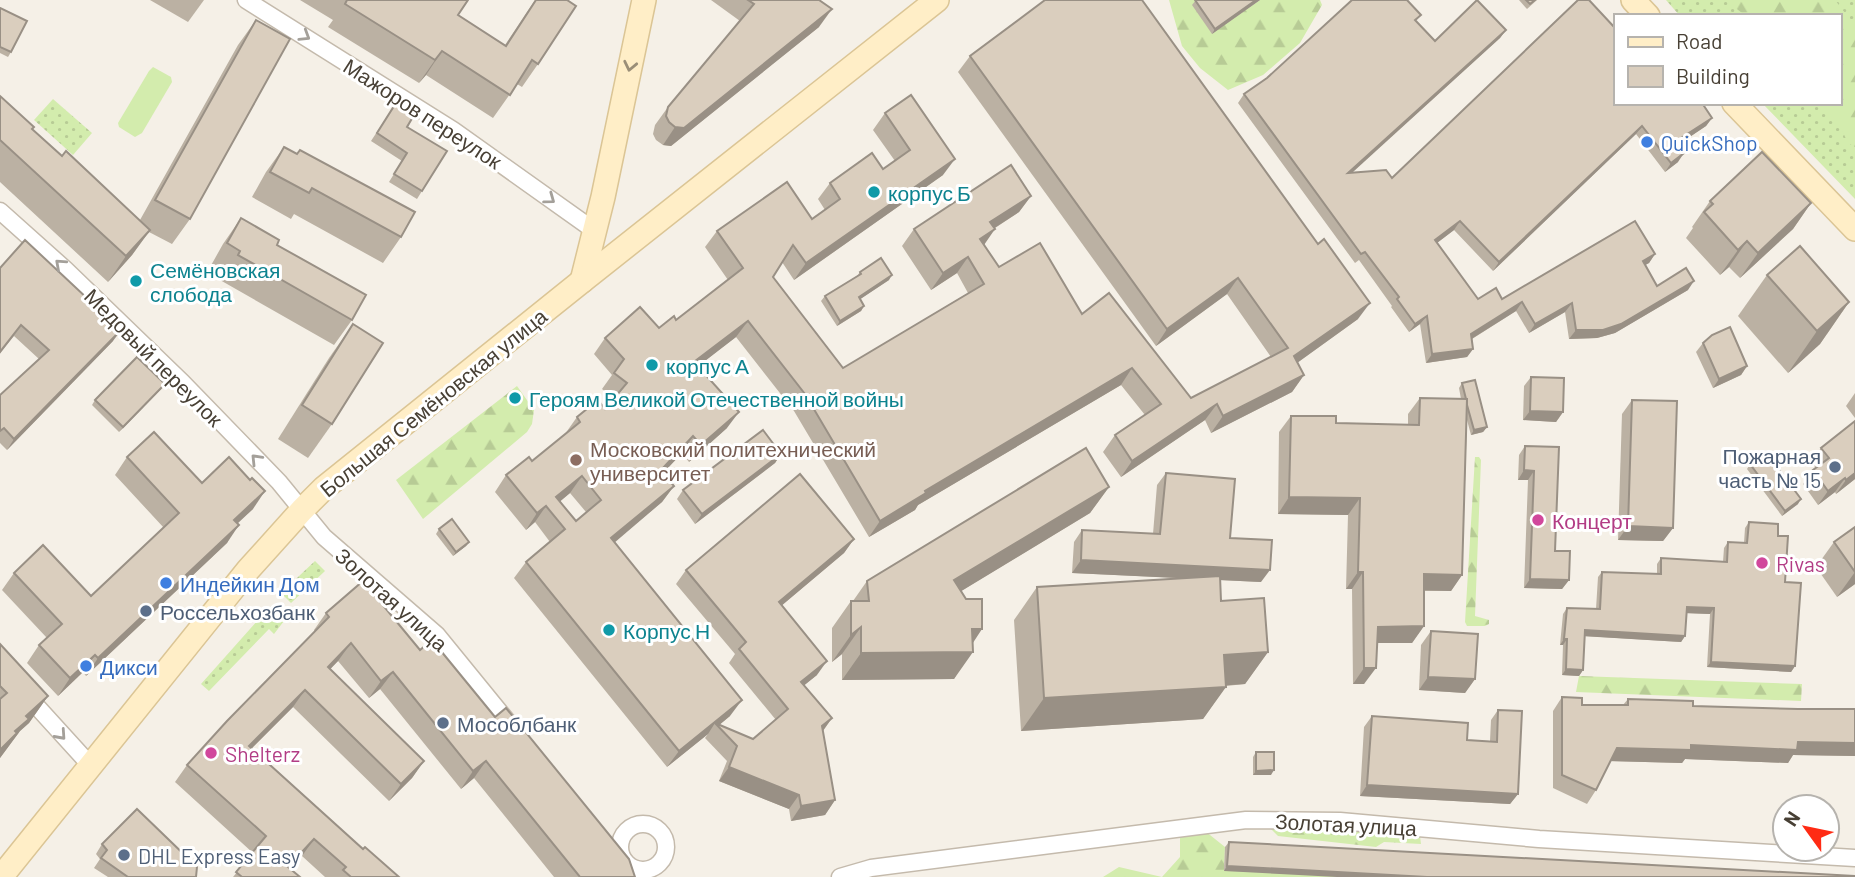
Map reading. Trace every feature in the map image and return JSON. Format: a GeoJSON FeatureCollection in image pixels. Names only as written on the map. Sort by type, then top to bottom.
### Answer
{"type":"FeatureCollection","features":[{"type":"Feature","properties":{"kind":"main road"},"geometry":{"type":"LineString","coordinates":[[582,281],[595,232],[644,0]]}},
{"type":"Feature","properties":{"kind":"main road","name":"Большая Семёновская улица"},"geometry":{"type":"LineString","coordinates":[[1,877],[248,570],[324,488],[937,0]]}},
{"type":"Feature","properties":{"kind":"main road"},"geometry":{"type":"LineString","coordinates":[[1633,0],[1646,14]]}},
{"type":"Feature","properties":{"kind":"main road"},"geometry":{"type":"LineString","coordinates":[[1736,105],[1855,229]]}},
{"type":"Feature","properties":{"kind":"street","name":"Мажоров переулок"},"geometry":{"type":"LineString","coordinates":[[246,0],[453,130],[595,232]]}},
{"type":"Feature","properties":{"kind":"street","name":"Медовый переулок"},"geometry":{"type":"LineString","coordinates":[[0,211],[66,270],[183,383],[279,482],[302,510]]}},
{"type":"Feature","properties":{"kind":"street","name":"Золотая улица"},"geometry":{"type":"LineString","coordinates":[[302,510],[338,550],[437,635],[519,735]]}},
{"type":"Feature","properties":{"kind":"street"},"geometry":{"type":"LineString","coordinates":[[0,666],[91,766]]}},
{"type":"Feature","properties":{"kind":"street","name":"Золотая улица"},"geometry":{"type":"LineString","coordinates":[[840,877],[871,868],[1246,820],[1340,821],[1539,839],[1855,858]]}},
{"type":"Feature","properties":{"kind":"street"},"geometry":{"type":"LineString","coordinates":[[636,825],[653,826],[665,839],[666,855],[656,867],[640,874],[625,862],[620,845],[628,830],[636,825]]}},
{"type":"Feature","properties":{"kind":"street"},"geometry":{"type":"LineString","coordinates":[[602,837],[620,845]]}},
{"type":"Feature","properties":{"kind":"green space"},"geometry":{"type":"Polygon","coordinates":[[[1169,0],[1199,0],[1212,33],[1260,0],[1320,0],[1322,5],[1300,43],[1263,75],[1228,90],[1200,68],[1182,46],[1169,0]]]}},
{"type":"Feature","properties":{"kind":"green space"},"geometry":{"type":"Polygon","coordinates":[[[1666,0],[1855,0],[1855,199],[1764,105],[1841,105],[1841,14],[1678,14],[1666,0]]]}},
{"type":"Feature","properties":{"kind":"green space"},"geometry":{"type":"Polygon","coordinates":[[[1725,0],[1835,0],[1855,26],[1855,147],[1848,143],[1840,126],[1824,105],[1841,105],[1841,14],[1743,14],[1725,0]]]}},
{"type":"Feature","properties":{"kind":"green space"},"geometry":{"type":"Polygon","coordinates":[[[153,67],[171,77],[172,82],[142,133],[135,137],[119,127],[118,123],[153,67]]]}},
{"type":"Feature","properties":{"kind":"green space"},"geometry":{"type":"Polygon","coordinates":[[[53,99],[92,133],[73,155],[34,120],[53,99]]]}},
{"type":"Feature","properties":{"kind":"green space"},"geometry":{"type":"Polygon","coordinates":[[[517,386],[534,410],[532,424],[527,432],[423,519],[396,480],[517,386]]]}},
{"type":"Feature","properties":{"kind":"green space"},"geometry":{"type":"Polygon","coordinates":[[[1475,457],[1481,460],[1475,616],[1489,620],[1489,624],[1485,626],[1467,626],[1465,622],[1475,457]]]}},
{"type":"Feature","properties":{"kind":"green space"},"geometry":{"type":"Polygon","coordinates":[[[315,561],[325,571],[291,603],[281,593],[315,561]]]}},
{"type":"Feature","properties":{"kind":"green space"},"geometry":{"type":"Polygon","coordinates":[[[258,620],[284,621],[274,634],[269,629],[209,691],[201,684],[258,620]]]}},
{"type":"Feature","properties":{"kind":"green space"},"geometry":{"type":"Polygon","coordinates":[[[1579,676],[1802,684],[1801,701],[1576,692],[1579,676]]]}},
{"type":"Feature","properties":{"kind":"green space"},"geometry":{"type":"Polygon","coordinates":[[[1266,824],[1362,826],[1420,836],[1421,844],[1384,842],[1376,847],[1278,836],[1266,824]]]}},
{"type":"Feature","properties":{"kind":"green space"},"geometry":{"type":"Polygon","coordinates":[[[1205,831],[1225,847],[1224,870],[1351,877],[1162,877],[1180,857],[1180,835],[1205,831]]]}},
{"type":"Feature","properties":{"kind":"green space"},"geometry":{"type":"Polygon","coordinates":[[[1119,867],[1162,877],[1103,877],[1119,867]]]}},
{"type":"Feature","properties":{"kind":"building"},"geometry":{"type":"Polygon","coordinates":[[[347,0],[468,0],[458,15],[506,46],[536,0],[567,0],[576,6],[538,64],[532,60],[510,95],[442,51],[435,60],[345,4],[347,0]]]}},
{"type":"Feature","properties":{"kind":"building"},"geometry":{"type":"Polygon","coordinates":[[[748,0],[819,0],[832,9],[684,128],[675,127],[666,116],[668,107],[754,4],[748,0]]]}},
{"type":"Feature","properties":{"kind":"building"},"geometry":{"type":"Polygon","coordinates":[[[1045,0],[1142,0],[1318,244],[1324,239],[1370,303],[1294,356],[1304,375],[1223,416],[1217,404],[1132,461],[1115,435],[1161,404],[1132,368],[925,491],[926,493],[880,521],[805,394],[748,321],[694,362],[739,412],[701,445],[693,436],[661,470],[674,486],[611,538],[742,700],[679,751],[526,562],[565,529],[546,506],[537,513],[506,475],[529,457],[532,461],[580,422],[577,417],[598,400],[605,409],[627,383],[614,373],[624,359],[605,338],[640,307],[659,328],[674,316],[676,320],[743,268],[717,231],[787,182],[812,219],[840,199],[830,183],[872,153],[883,169],[910,150],[885,113],[911,95],[955,159],[806,263],[793,245],[773,277],[843,368],[984,284],[968,257],[943,273],[914,229],[1011,165],[1031,196],[990,222],[995,229],[980,239],[999,267],[1040,243],[1082,314],[1109,293],[1191,398],[1288,348],[1238,278],[1167,329],[970,56],[1045,0]],[[582,476],[556,497],[576,521],[601,500],[582,476]]]}},
{"type":"Feature","properties":{"kind":"building"},"geometry":{"type":"Polygon","coordinates":[[[1195,0],[1256,0],[1215,29],[1195,0]]]}},
{"type":"Feature","properties":{"kind":"building"},"geometry":{"type":"Polygon","coordinates":[[[1352,0],[1407,0],[1421,15],[1415,20],[1435,41],[1477,0],[1506,30],[1348,173],[1386,170],[1392,178],[1578,0],[1589,0],[1614,27],[1614,105],[1703,105],[1712,118],[1675,142],[1684,153],[1671,163],[1642,126],[1499,262],[1460,221],[1435,240],[1478,299],[1496,288],[1502,299],[1635,221],[1655,254],[1643,261],[1657,286],[1686,268],[1694,281],[1621,324],[1603,330],[1576,330],[1572,303],[1535,324],[1522,302],[1471,334],[1473,349],[1432,354],[1427,316],[1415,324],[1397,299],[1399,297],[1365,252],[1361,254],[1244,94],[1267,78],[1352,0]]]}},
{"type":"Feature","properties":{"kind":"building"},"geometry":{"type":"Polygon","coordinates":[[[0,8],[27,21],[11,52],[0,47],[0,8]]]}},
{"type":"Feature","properties":{"kind":"building"},"geometry":{"type":"Polygon","coordinates":[[[256,20],[290,39],[190,219],[155,200],[256,20]]]}},
{"type":"Feature","properties":{"kind":"building"},"geometry":{"type":"Polygon","coordinates":[[[0,96],[62,156],[66,151],[150,230],[126,256],[0,140],[0,96]]]}},
{"type":"Feature","properties":{"kind":"building"},"geometry":{"type":"Polygon","coordinates":[[[396,103],[414,115],[407,127],[447,151],[422,191],[394,174],[407,153],[377,133],[396,103]]]}},
{"type":"Feature","properties":{"kind":"building"},"geometry":{"type":"Polygon","coordinates":[[[284,147],[297,154],[300,150],[415,212],[401,237],[312,188],[309,193],[270,172],[284,147]]]}},
{"type":"Feature","properties":{"kind":"building"},"geometry":{"type":"Polygon","coordinates":[[[1762,152],[1811,203],[1758,253],[1747,241],[1738,250],[1704,212],[1713,204],[1710,201],[1762,152]]]}},
{"type":"Feature","properties":{"kind":"building"},"geometry":{"type":"Polygon","coordinates":[[[241,218],[279,240],[277,245],[366,295],[352,320],[238,255],[240,251],[227,243],[241,218]]]}},
{"type":"Feature","properties":{"kind":"building"},"geometry":{"type":"Polygon","coordinates":[[[25,240],[121,330],[14,439],[4,428],[0,431],[0,395],[49,350],[21,325],[0,352],[0,268],[25,240]]]}},
{"type":"Feature","properties":{"kind":"building"},"geometry":{"type":"Polygon","coordinates":[[[1800,246],[1849,302],[1817,331],[1767,275],[1800,246]]]}},
{"type":"Feature","properties":{"kind":"building"},"geometry":{"type":"Polygon","coordinates":[[[881,258],[892,275],[859,297],[864,306],[840,321],[825,296],[881,258]]]}},
{"type":"Feature","properties":{"kind":"building"},"geometry":{"type":"Polygon","coordinates":[[[353,324],[383,343],[332,424],[302,405],[353,324]]]}},
{"type":"Feature","properties":{"kind":"building"},"geometry":{"type":"Polygon","coordinates":[[[1730,327],[1747,366],[1719,379],[1703,343],[1712,335],[1730,327]]]}},
{"type":"Feature","properties":{"kind":"building"},"geometry":{"type":"Polygon","coordinates":[[[137,357],[165,384],[123,427],[95,400],[137,357]]]}},
{"type":"Feature","properties":{"kind":"building"},"geometry":{"type":"Polygon","coordinates":[[[1531,377],[1564,378],[1563,412],[1530,411],[1531,377]]]}},
{"type":"Feature","properties":{"kind":"building"},"geometry":{"type":"Polygon","coordinates":[[[1475,380],[1487,427],[1474,430],[1462,383],[1475,380]]]}},
{"type":"Feature","properties":{"kind":"building"},"geometry":{"type":"Polygon","coordinates":[[[1420,398],[1467,399],[1462,575],[1424,574],[1424,626],[1378,627],[1376,668],[1364,668],[1363,572],[1358,572],[1360,498],[1289,497],[1291,416],[1336,416],[1336,423],[1419,425],[1420,398]]]}},
{"type":"Feature","properties":{"kind":"building"},"geometry":{"type":"Polygon","coordinates":[[[1632,400],[1677,401],[1673,528],[1628,526],[1632,400]]]}},
{"type":"Feature","properties":{"kind":"building","name":"Пожарная часть № 15"},"geometry":{"type":"Polygon","coordinates":[[[1855,421],[1855,473],[1828,491],[1813,470],[1829,458],[1821,448],[1855,421]]]}},
{"type":"Feature","properties":{"kind":"building"},"geometry":{"type":"Polygon","coordinates":[[[763,430],[781,454],[702,514],[683,490],[763,430]]]}},
{"type":"Feature","properties":{"kind":"building"},"geometry":{"type":"Polygon","coordinates":[[[154,432],[202,483],[229,457],[250,480],[252,478],[265,491],[234,520],[239,525],[98,658],[95,655],[70,678],[39,645],[62,624],[14,573],[43,545],[91,596],[179,513],[127,457],[154,432]]]}},
{"type":"Feature","properties":{"kind":"building"},"geometry":{"type":"Polygon","coordinates":[[[1525,446],[1559,447],[1555,551],[1570,551],[1569,580],[1530,579],[1534,471],[1524,470],[1525,446]]]}},
{"type":"Feature","properties":{"kind":"building"},"geometry":{"type":"Polygon","coordinates":[[[1086,448],[1109,487],[954,580],[966,599],[982,599],[982,629],[972,629],[973,652],[861,653],[861,627],[851,635],[851,601],[869,601],[867,581],[1086,448]]]}},
{"type":"Feature","properties":{"kind":"building"},"geometry":{"type":"Polygon","coordinates":[[[1766,452],[1801,499],[1785,511],[1750,464],[1766,452]]]}},
{"type":"Feature","properties":{"kind":"building"},"geometry":{"type":"Polygon","coordinates":[[[1166,473],[1235,479],[1230,538],[1272,540],[1270,570],[1081,560],[1082,530],[1160,534],[1166,473]]]}},
{"type":"Feature","properties":{"kind":"building"},"geometry":{"type":"Polygon","coordinates":[[[800,474],[854,539],[779,602],[827,661],[801,682],[832,718],[822,726],[835,800],[801,806],[799,795],[729,767],[737,746],[715,723],[753,739],[788,709],[739,649],[746,642],[686,570],[800,474]]]}},
{"type":"Feature","properties":{"kind":"building"},"geometry":{"type":"Polygon","coordinates":[[[452,519],[469,542],[456,552],[439,529],[452,519]]]}},
{"type":"Feature","properties":{"kind":"building"},"geometry":{"type":"Polygon","coordinates":[[[1749,522],[1778,524],[1778,536],[1788,536],[1785,582],[1801,583],[1795,666],[1711,662],[1714,608],[1687,607],[1685,636],[1585,630],[1583,670],[1566,669],[1567,639],[1564,639],[1567,608],[1600,609],[1602,572],[1661,574],[1661,558],[1727,562],[1728,542],[1747,543],[1749,522]]]}},
{"type":"Feature","properties":{"kind":"building"},"geometry":{"type":"Polygon","coordinates":[[[1855,527],[1855,572],[1834,542],[1855,527]]]}},
{"type":"Feature","properties":{"kind":"building"},"geometry":{"type":"Polygon","coordinates":[[[1220,576],[1221,601],[1264,598],[1268,652],[1224,655],[1226,687],[1044,698],[1037,587],[1220,576]]]}},
{"type":"Feature","properties":{"kind":"building"},"geometry":{"type":"Polygon","coordinates":[[[363,581],[420,650],[432,640],[495,717],[506,708],[629,859],[635,877],[580,877],[486,761],[473,771],[393,672],[381,681],[351,643],[328,667],[424,761],[401,784],[305,690],[249,746],[363,849],[365,847],[399,877],[351,877],[343,870],[346,867],[314,839],[288,867],[300,877],[242,877],[236,872],[266,836],[187,765],[329,617],[326,613],[363,581]]]}},
{"type":"Feature","properties":{"kind":"building"},"geometry":{"type":"Polygon","coordinates":[[[1431,631],[1478,634],[1475,679],[1428,677],[1431,631]]]}},
{"type":"Feature","properties":{"kind":"building"},"geometry":{"type":"Polygon","coordinates":[[[0,644],[48,696],[26,716],[29,719],[0,750],[0,699],[7,693],[0,686],[0,644]]]}},
{"type":"Feature","properties":{"kind":"building"},"geometry":{"type":"Polygon","coordinates":[[[1562,697],[1582,698],[1582,705],[1628,705],[1628,699],[1693,701],[1693,706],[1855,709],[1855,743],[1798,742],[1797,750],[1691,745],[1691,750],[1617,748],[1596,790],[1562,775],[1562,697]]]}},
{"type":"Feature","properties":{"kind":"building"},"geometry":{"type":"Polygon","coordinates":[[[1498,710],[1522,711],[1518,794],[1367,785],[1372,716],[1468,723],[1467,740],[1497,742],[1498,710]]]}},
{"type":"Feature","properties":{"kind":"building"},"geometry":{"type":"Polygon","coordinates":[[[1256,752],[1274,752],[1274,770],[1256,771],[1256,752]]]}},
{"type":"Feature","properties":{"kind":"building"},"geometry":{"type":"Polygon","coordinates":[[[137,809],[197,867],[196,877],[128,877],[101,858],[107,850],[102,844],[137,809]]]}},
{"type":"Feature","properties":{"kind":"building"},"geometry":{"type":"Polygon","coordinates":[[[1229,842],[1855,877],[1427,877],[1227,866],[1229,842]]]}},
{"type":"Feature","properties":{"kind":"place","name":"QuickShop"},"geometry":{"type":"Point","coordinates":[1647,142]}},
{"type":"Feature","properties":{"kind":"place","name":"корпус Б"},"geometry":{"type":"Point","coordinates":[874,192]}},
{"type":"Feature","properties":{"kind":"place","name":"Семёновская слобода"},"geometry":{"type":"Point","coordinates":[136,281]}},
{"type":"Feature","properties":{"kind":"place","name":"корпус А"},"geometry":{"type":"Point","coordinates":[652,365]}},
{"type":"Feature","properties":{"kind":"place","name":"Героям Великой Отечественной войны"},"geometry":{"type":"Point","coordinates":[515,398]}},
{"type":"Feature","properties":{"kind":"place","name":"Московский политехнический университет"},"geometry":{"type":"Point","coordinates":[576,460]}},
{"type":"Feature","properties":{"kind":"place","name":"Пожарная часть № 15"},"geometry":{"type":"Point","coordinates":[1835,467]}},
{"type":"Feature","properties":{"kind":"place","name":"Концерт"},"geometry":{"type":"Point","coordinates":[1538,520]}},
{"type":"Feature","properties":{"kind":"place","name":"Rivas"},"geometry":{"type":"Point","coordinates":[1762,563]}},
{"type":"Feature","properties":{"kind":"place","name":"Индейкин Дом"},"geometry":{"type":"Point","coordinates":[166,583]}},
{"type":"Feature","properties":{"kind":"place","name":"Россельхозбанк"},"geometry":{"type":"Point","coordinates":[146,611]}},
{"type":"Feature","properties":{"kind":"place","name":"Корпус Н"},"geometry":{"type":"Point","coordinates":[609,630]}},
{"type":"Feature","properties":{"kind":"place","name":"Дикси"},"geometry":{"type":"Point","coordinates":[86,666]}},
{"type":"Feature","properties":{"kind":"place","name":"Мособлбанк"},"geometry":{"type":"Point","coordinates":[443,723]}},
{"type":"Feature","properties":{"kind":"place","name":"Shelterz"},"geometry":{"type":"Point","coordinates":[211,753]}},
{"type":"Feature","properties":{"kind":"place","name":"DHL Express Easy"},"geometry":{"type":"Point","coordinates":[124,855]}}]}
